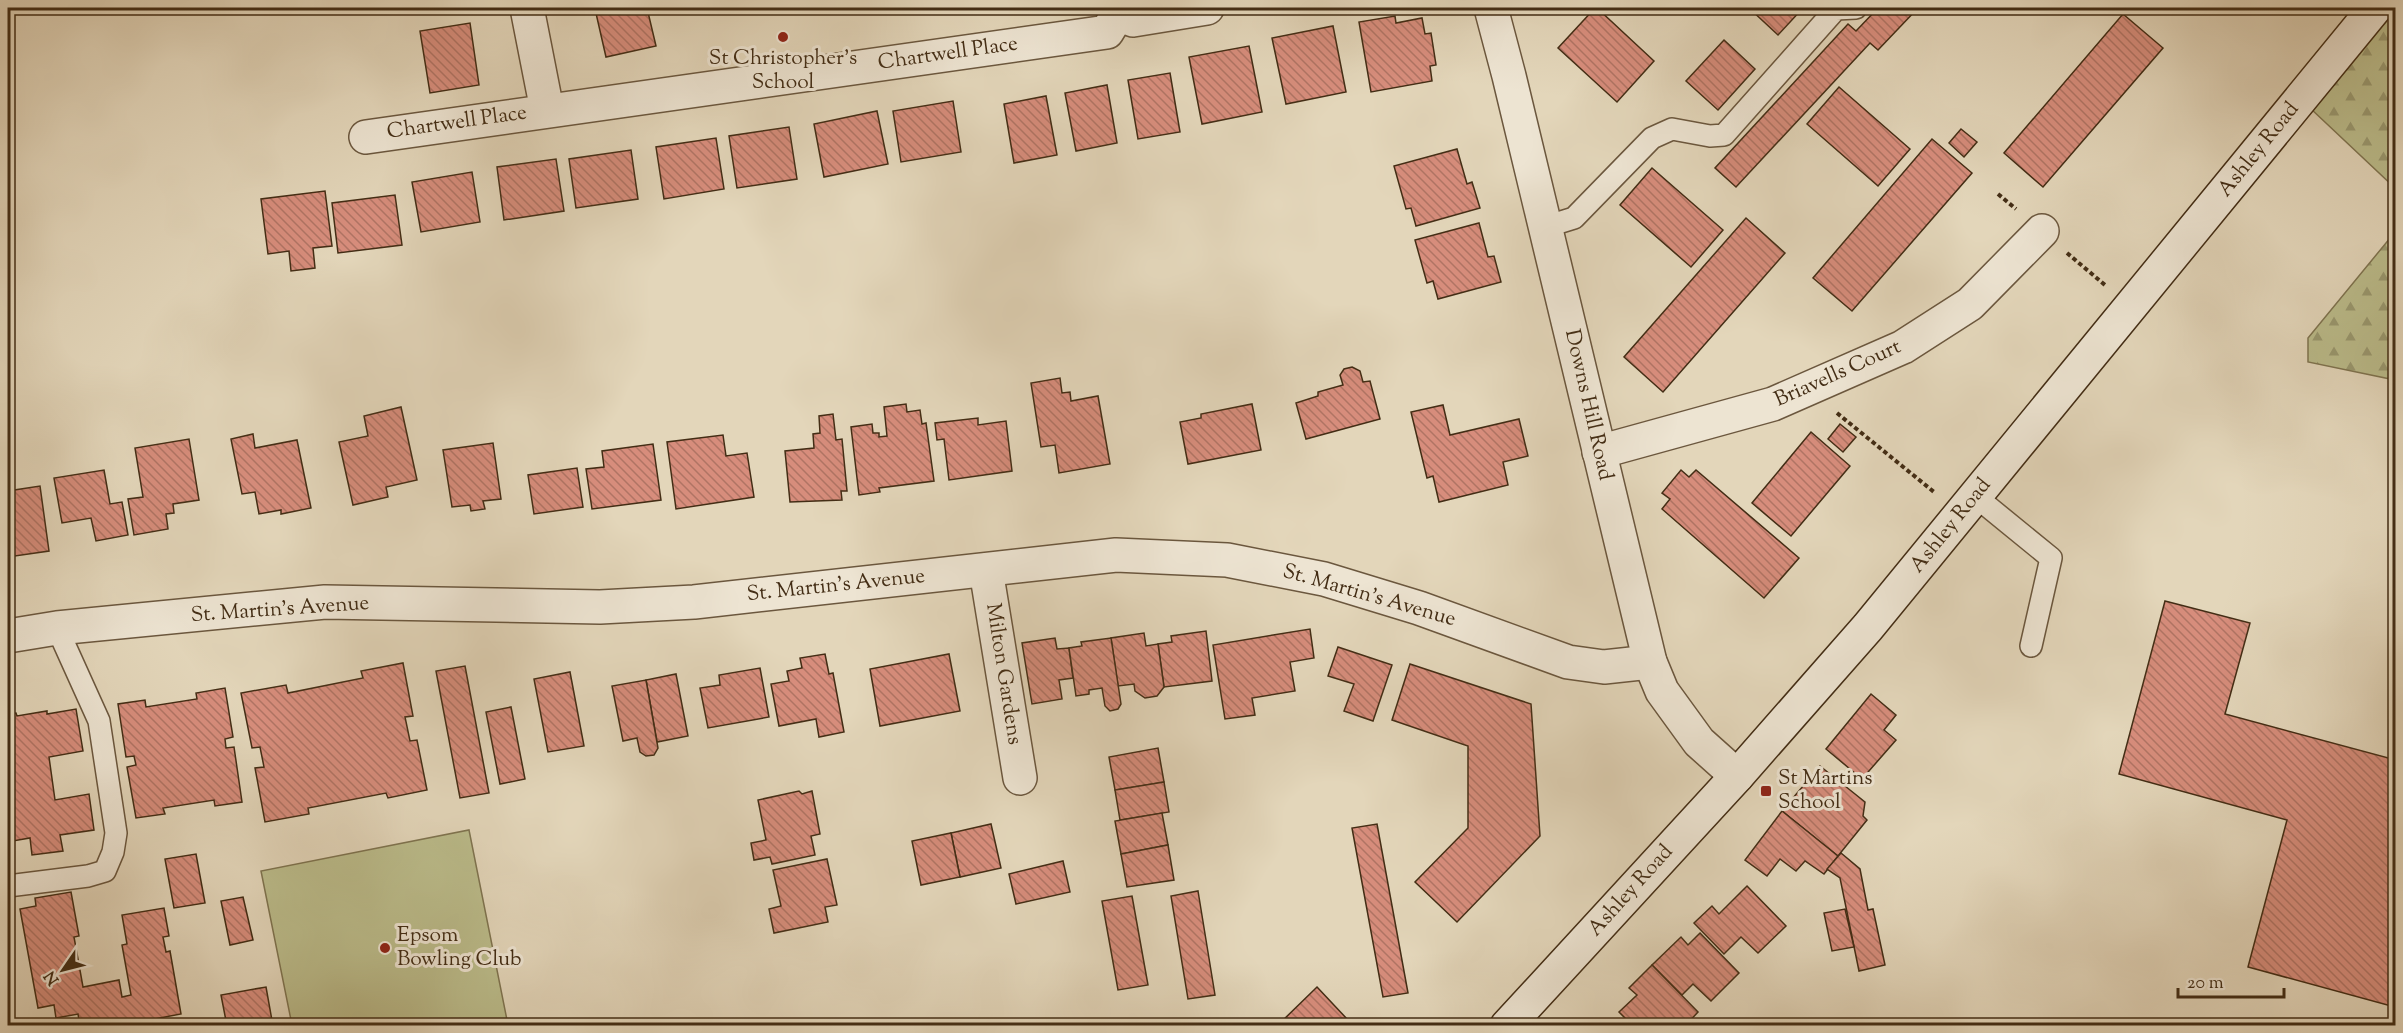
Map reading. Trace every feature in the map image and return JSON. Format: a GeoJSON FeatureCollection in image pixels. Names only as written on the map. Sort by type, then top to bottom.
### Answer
{"type":"FeatureCollection","features":[{"type":"Feature","properties":{"kind":"street","name":"Chartwell Place"},"geometry":{"type":"LineString","coordinates":[[527,8],[547,110]]}},
{"type":"Feature","properties":{"kind":"street"},"geometry":{"type":"LineString","coordinates":[[1117,11],[1133,20],[1207,8]]}},
{"type":"Feature","properties":{"kind":"street","name":"Downs Hill Road"},"geometry":{"type":"LineString","coordinates":[[1491,8],[1650,662],[1662,691],[1692,734],[1737,776]]}},
{"type":"Feature","properties":{"kind":"street","name":"Ashley Road"},"geometry":{"type":"LineString","coordinates":[[1506,1026],[1737,776],[1868,627],[2375,8]]}},
{"type":"Feature","properties":{"kind":"street","name":"Chartwell Place"},"geometry":{"type":"LineString","coordinates":[[366,137],[1107,33],[1117,11]]}},
{"type":"Feature","properties":{"kind":"street","name":"Briavells Court"},"geometry":{"type":"LineString","coordinates":[[1599,453],[1773,404],[1903,347],[1970,304],[2042,231]]}},
{"type":"Feature","properties":{"kind":"street","name":"St. Martin's Avenue"},"geometry":{"type":"LineString","coordinates":[[8,636],[57,628],[325,602],[600,607],[694,602],[1116,555],[1227,560],[1335,582],[1419,608],[1568,662],[1604,667],[1650,662]]}},
{"type":"Feature","properties":{"kind":"street","name":"Milton Gardens"},"geometry":{"type":"LineString","coordinates":[[986,570],[1020,778]]}},
{"type":"Feature","properties":{"kind":"lane"},"geometry":{"type":"LineString","coordinates":[[1545,227],[1574,218],[1652,138],[1672,129],[1710,136],[1724,135],[1836,9],[1856,8]]}},
{"type":"Feature","properties":{"kind":"lane"},"geometry":{"type":"LineString","coordinates":[[1968,505],[2051,558],[2031,646]]}},
{"type":"Feature","properties":{"kind":"lane"},"geometry":{"type":"LineString","coordinates":[[8,886],[88,876],[105,871],[113,852],[116,833],[99,721],[57,628]]}},
{"type":"Feature","properties":{"kind":"path"},"geometry":{"type":"LineString","coordinates":[[1809,390],[1968,505]]}},
{"type":"Feature","properties":{"kind":"green space"},"geometry":{"type":"Polygon","coordinates":[[[2395,8],[2395,188],[2310,108],[2395,8]]]}},
{"type":"Feature","properties":{"kind":"green space"},"geometry":{"type":"Polygon","coordinates":[[[2395,232],[2395,380],[2308,362],[2308,338],[2395,232]]]}},
{"type":"Feature","properties":{"kind":"green space","name":"Epsom Bowling Club"},"geometry":{"type":"Polygon","coordinates":[[[469,830],[508,1025],[292,1025],[261,871],[469,830]]]}},
{"type":"Feature","properties":{"kind":"building"},"geometry":{"type":"Polygon","coordinates":[[[647,8],[656,46],[606,57],[595,9],[647,8]]]}},
{"type":"Feature","properties":{"kind":"building"},"geometry":{"type":"Polygon","coordinates":[[[1595,8],[1654,61],[1617,102],[1558,48],[1595,8]]]}},
{"type":"Feature","properties":{"kind":"building"},"geometry":{"type":"Polygon","coordinates":[[[1749,8],[1803,8],[1778,35],[1749,8]]]}},
{"type":"Feature","properties":{"kind":"building"},"geometry":{"type":"Polygon","coordinates":[[[1878,8],[1918,8],[1878,50],[1870,43],[1736,187],[1715,168],[1848,24],[1856,31],[1878,8]]]}},
{"type":"Feature","properties":{"kind":"building"},"geometry":{"type":"Polygon","coordinates":[[[2123,14],[2163,48],[2043,187],[2004,153],[2123,14]]]}},
{"type":"Feature","properties":{"kind":"building"},"geometry":{"type":"Polygon","coordinates":[[[1395,16],[1396,23],[1422,18],[1425,34],[1431,33],[1436,65],[1430,66],[1432,81],[1371,92],[1359,22],[1395,16]]]}},
{"type":"Feature","properties":{"kind":"building"},"geometry":{"type":"Polygon","coordinates":[[[470,23],[479,85],[430,93],[420,31],[470,23]]]}},
{"type":"Feature","properties":{"kind":"building"},"geometry":{"type":"Polygon","coordinates":[[[1333,26],[1346,92],[1286,104],[1272,38],[1333,26]]]}},
{"type":"Feature","properties":{"kind":"building"},"geometry":{"type":"Polygon","coordinates":[[[1724,40],[1755,69],[1718,110],[1686,81],[1724,40]]]}},
{"type":"Feature","properties":{"kind":"building"},"geometry":{"type":"Polygon","coordinates":[[[1249,46],[1262,112],[1202,124],[1189,57],[1249,46]]]}},
{"type":"Feature","properties":{"kind":"building"},"geometry":{"type":"Polygon","coordinates":[[[1170,73],[1180,132],[1138,139],[1128,80],[1170,73]]]}},
{"type":"Feature","properties":{"kind":"building"},"geometry":{"type":"Polygon","coordinates":[[[1107,85],[1117,143],[1076,151],[1065,93],[1107,85]]]}},
{"type":"Feature","properties":{"kind":"building"},"geometry":{"type":"Polygon","coordinates":[[[1839,87],[1910,149],[1878,186],[1807,124],[1839,87]]]}},
{"type":"Feature","properties":{"kind":"building"},"geometry":{"type":"Polygon","coordinates":[[[1046,96],[1057,155],[1014,163],[1004,104],[1046,96]]]}},
{"type":"Feature","properties":{"kind":"building"},"geometry":{"type":"Polygon","coordinates":[[[953,101],[961,152],[901,162],[893,111],[953,101]]]}},
{"type":"Feature","properties":{"kind":"building"},"geometry":{"type":"Polygon","coordinates":[[[877,111],[888,164],[824,177],[814,124],[877,111]]]}},
{"type":"Feature","properties":{"kind":"building"},"geometry":{"type":"Polygon","coordinates":[[[789,127],[797,179],[737,188],[729,136],[789,127]]]}},
{"type":"Feature","properties":{"kind":"building"},"geometry":{"type":"Polygon","coordinates":[[[1961,129],[1977,142],[1964,157],[1949,143],[1961,129]]]}},
{"type":"Feature","properties":{"kind":"building"},"geometry":{"type":"Polygon","coordinates":[[[716,138],[724,189],[664,199],[656,147],[716,138]]]}},
{"type":"Feature","properties":{"kind":"building"},"geometry":{"type":"Polygon","coordinates":[[[1932,139],[1972,173],[1852,311],[1813,278],[1932,139]]]}},
{"type":"Feature","properties":{"kind":"building"},"geometry":{"type":"Polygon","coordinates":[[[1457,149],[1467,184],[1472,182],[1480,208],[1416,226],[1411,208],[1406,209],[1394,166],[1457,149]]]}},
{"type":"Feature","properties":{"kind":"building"},"geometry":{"type":"Polygon","coordinates":[[[631,150],[638,199],[576,208],[569,159],[631,150]]]}},
{"type":"Feature","properties":{"kind":"building"},"geometry":{"type":"Polygon","coordinates":[[[556,159],[564,211],[504,220],[497,167],[556,159]]]}},
{"type":"Feature","properties":{"kind":"building"},"geometry":{"type":"Polygon","coordinates":[[[1652,168],[1723,230],[1691,267],[1620,205],[1652,168]]]}},
{"type":"Feature","properties":{"kind":"building"},"geometry":{"type":"Polygon","coordinates":[[[472,172],[480,222],[421,232],[412,182],[472,172]]]}},
{"type":"Feature","properties":{"kind":"building"},"geometry":{"type":"Polygon","coordinates":[[[325,191],[332,246],[313,248],[315,268],[291,271],[289,251],[268,254],[261,199],[325,191]]]}},
{"type":"Feature","properties":{"kind":"building"},"geometry":{"type":"Polygon","coordinates":[[[395,195],[402,245],[338,253],[332,203],[395,195]]]}},
{"type":"Feature","properties":{"kind":"building"},"geometry":{"type":"Polygon","coordinates":[[[1746,218],[1785,253],[1663,392],[1624,357],[1746,218]]]}},
{"type":"Feature","properties":{"kind":"building"},"geometry":{"type":"Polygon","coordinates":[[[1479,223],[1488,257],[1494,256],[1501,282],[1438,299],[1433,281],[1427,283],[1415,240],[1479,223]]]}},
{"type":"Feature","properties":{"kind":"building"},"geometry":{"type":"Polygon","coordinates":[[[1352,367],[1360,371],[1363,382],[1370,381],[1380,419],[1306,439],[1296,403],[1318,396],[1318,392],[1343,385],[1340,375],[1344,369],[1352,367]]]}},
{"type":"Feature","properties":{"kind":"building"},"geometry":{"type":"Polygon","coordinates":[[[1060,378],[1062,393],[1070,392],[1071,401],[1098,396],[1110,464],[1059,473],[1055,445],[1041,447],[1031,383],[1060,378]]]}},
{"type":"Feature","properties":{"kind":"building"},"geometry":{"type":"Polygon","coordinates":[[[906,404],[907,412],[920,410],[922,424],[926,423],[934,481],[879,488],[880,492],[859,495],[851,427],[872,424],[873,433],[879,433],[879,437],[887,436],[884,407],[906,404]]]}},
{"type":"Feature","properties":{"kind":"building"},"geometry":{"type":"Polygon","coordinates":[[[1252,404],[1261,450],[1188,464],[1180,422],[1201,418],[1201,414],[1252,404]]]}},
{"type":"Feature","properties":{"kind":"building"},"geometry":{"type":"Polygon","coordinates":[[[1443,405],[1450,435],[1519,419],[1528,456],[1503,462],[1508,485],[1439,502],[1433,476],[1427,478],[1411,412],[1443,405]]]}},
{"type":"Feature","properties":{"kind":"building"},"geometry":{"type":"Polygon","coordinates":[[[401,407],[417,480],[386,487],[388,497],[353,505],[339,442],[368,436],[364,416],[401,407]]]}},
{"type":"Feature","properties":{"kind":"building"},"geometry":{"type":"Polygon","coordinates":[[[833,414],[836,440],[842,439],[847,491],[841,491],[842,500],[790,502],[785,451],[814,448],[813,434],[820,433],[819,416],[833,414]]]}},
{"type":"Feature","properties":{"kind":"building"},"geometry":{"type":"Polygon","coordinates":[[[978,418],[978,425],[1006,421],[1012,471],[949,480],[944,439],[937,440],[935,423],[978,418]]]}},
{"type":"Feature","properties":{"kind":"building"},"geometry":{"type":"Polygon","coordinates":[[[1840,424],[1856,437],[1843,452],[1828,439],[1840,424]]]}},
{"type":"Feature","properties":{"kind":"building"},"geometry":{"type":"Polygon","coordinates":[[[1811,432],[1850,466],[1791,536],[1752,503],[1811,432]]]}},
{"type":"Feature","properties":{"kind":"building"},"geometry":{"type":"Polygon","coordinates":[[[253,434],[255,448],[297,440],[311,508],[281,514],[281,510],[259,514],[255,492],[242,494],[231,439],[253,434]]]}},
{"type":"Feature","properties":{"kind":"building"},"geometry":{"type":"Polygon","coordinates":[[[723,435],[726,456],[747,453],[754,497],[676,509],[667,442],[723,435]]]}},
{"type":"Feature","properties":{"kind":"building"},"geometry":{"type":"Polygon","coordinates":[[[189,439],[199,500],[173,504],[174,513],[166,514],[168,529],[134,535],[128,499],[143,497],[135,448],[189,439]]]}},
{"type":"Feature","properties":{"kind":"building"},"geometry":{"type":"Polygon","coordinates":[[[493,443],[501,499],[483,501],[485,509],[471,511],[470,505],[452,507],[443,450],[493,443]]]}},
{"type":"Feature","properties":{"kind":"building"},"geometry":{"type":"Polygon","coordinates":[[[653,444],[661,500],[592,509],[586,469],[604,467],[602,451],[653,444]]]}},
{"type":"Feature","properties":{"kind":"building"},"geometry":{"type":"Polygon","coordinates":[[[577,468],[583,507],[534,514],[528,475],[577,468]]]}},
{"type":"Feature","properties":{"kind":"building"},"geometry":{"type":"Polygon","coordinates":[[[104,470],[110,504],[122,502],[128,535],[96,541],[91,518],[62,523],[54,478],[104,470]]]}},
{"type":"Feature","properties":{"kind":"building"},"geometry":{"type":"Polygon","coordinates":[[[1681,470],[1689,477],[1696,470],[1799,558],[1764,598],[1662,509],[1670,499],[1662,493],[1681,470]]]}},
{"type":"Feature","properties":{"kind":"building"},"geometry":{"type":"Polygon","coordinates":[[[40,486],[49,551],[8,557],[8,491],[40,486]]]}},
{"type":"Feature","properties":{"kind":"building"},"geometry":{"type":"Polygon","coordinates":[[[2165,601],[2250,623],[2225,714],[2396,760],[2396,1026],[2390,1026],[2395,1007],[2248,967],[2287,820],[2119,774],[2165,601]]]}},
{"type":"Feature","properties":{"kind":"building"},"geometry":{"type":"Polygon","coordinates":[[[1310,629],[1314,658],[1290,662],[1295,691],[1252,698],[1255,715],[1225,719],[1213,645],[1310,629]]]}},
{"type":"Feature","properties":{"kind":"building"},"geometry":{"type":"Polygon","coordinates":[[[1206,631],[1212,681],[1164,687],[1158,644],[1172,642],[1171,636],[1206,631]]]}},
{"type":"Feature","properties":{"kind":"building"},"geometry":{"type":"Polygon","coordinates":[[[1144,633],[1146,646],[1158,644],[1164,687],[1157,696],[1145,698],[1135,691],[1134,684],[1118,686],[1111,638],[1144,633]]]}},
{"type":"Feature","properties":{"kind":"building"},"geometry":{"type":"Polygon","coordinates":[[[1055,638],[1057,649],[1069,648],[1073,678],[1059,680],[1062,699],[1032,704],[1022,643],[1055,638]]]}},
{"type":"Feature","properties":{"kind":"building"},"geometry":{"type":"Polygon","coordinates":[[[1111,638],[1121,704],[1118,709],[1110,711],[1105,706],[1102,688],[1089,690],[1089,694],[1076,696],[1069,648],[1082,646],[1081,642],[1111,638]]]}},
{"type":"Feature","properties":{"kind":"building"},"geometry":{"type":"Polygon","coordinates":[[[1338,647],[1392,665],[1373,721],[1344,711],[1354,684],[1328,676],[1338,647]]]}},
{"type":"Feature","properties":{"kind":"building"},"geometry":{"type":"Polygon","coordinates":[[[825,654],[829,674],[833,673],[844,732],[819,737],[816,719],[779,726],[771,684],[789,681],[787,671],[802,668],[800,658],[825,654]]]}},
{"type":"Feature","properties":{"kind":"building"},"geometry":{"type":"Polygon","coordinates":[[[949,654],[960,711],[880,726],[870,669],[949,654]]]}},
{"type":"Feature","properties":{"kind":"building"},"geometry":{"type":"Polygon","coordinates":[[[403,663],[413,716],[405,717],[410,741],[417,740],[427,790],[388,798],[386,793],[308,808],[309,814],[265,822],[255,768],[264,767],[260,747],[252,748],[241,693],[286,685],[288,693],[363,678],[361,671],[403,663]]]}},
{"type":"Feature","properties":{"kind":"building"},"geometry":{"type":"Polygon","coordinates":[[[1410,664],[1531,704],[1540,836],[1457,922],[1415,882],[1468,828],[1468,746],[1392,720],[1410,664]]]}},
{"type":"Feature","properties":{"kind":"building"},"geometry":{"type":"Polygon","coordinates":[[[465,666],[489,793],[460,798],[436,671],[465,666]]]}},
{"type":"Feature","properties":{"kind":"building"},"geometry":{"type":"Polygon","coordinates":[[[760,668],[769,717],[708,728],[700,688],[720,685],[719,675],[760,668]]]}},
{"type":"Feature","properties":{"kind":"building"},"geometry":{"type":"Polygon","coordinates":[[[570,672],[584,746],[548,752],[534,679],[570,672]]]}},
{"type":"Feature","properties":{"kind":"building"},"geometry":{"type":"Polygon","coordinates":[[[676,674],[688,736],[657,742],[646,680],[676,674]]]}},
{"type":"Feature","properties":{"kind":"building"},"geometry":{"type":"Polygon","coordinates":[[[646,680],[658,748],[654,755],[646,756],[640,752],[637,738],[623,741],[612,686],[646,680]]]}},
{"type":"Feature","properties":{"kind":"building"},"geometry":{"type":"Polygon","coordinates":[[[225,688],[233,737],[225,739],[226,748],[234,747],[242,802],[215,806],[214,800],[163,808],[165,814],[136,818],[127,767],[136,765],[134,756],[126,757],[118,704],[145,700],[146,707],[197,699],[196,693],[225,688]]]}},
{"type":"Feature","properties":{"kind":"building"},"geometry":{"type":"Polygon","coordinates":[[[1871,694],[1896,715],[1884,730],[1896,740],[1862,779],[1826,749],[1871,694]]]}},
{"type":"Feature","properties":{"kind":"building"},"geometry":{"type":"Polygon","coordinates":[[[511,707],[525,779],[500,784],[486,712],[511,707]]]}},
{"type":"Feature","properties":{"kind":"building"},"geometry":{"type":"Polygon","coordinates":[[[76,709],[83,751],[49,757],[55,800],[89,794],[94,830],[60,835],[63,851],[32,855],[30,838],[13,841],[8,804],[8,714],[16,713],[17,716],[47,711],[47,714],[76,709]]]}},
{"type":"Feature","properties":{"kind":"building"},"geometry":{"type":"Polygon","coordinates":[[[1158,748],[1164,782],[1115,790],[1109,757],[1158,748]]]}},
{"type":"Feature","properties":{"kind":"building"},"geometry":{"type":"Polygon","coordinates":[[[1820,766],[1865,802],[1863,816],[1867,820],[1838,856],[1782,811],[1820,766]]]}},
{"type":"Feature","properties":{"kind":"building"},"geometry":{"type":"Polygon","coordinates":[[[1164,782],[1169,812],[1120,820],[1115,790],[1164,782]]]}},
{"type":"Feature","properties":{"kind":"building"},"geometry":{"type":"Polygon","coordinates":[[[799,791],[802,794],[812,791],[820,834],[811,836],[815,855],[772,864],[770,857],[754,860],[751,843],[766,840],[758,800],[799,791]]]}},
{"type":"Feature","properties":{"kind":"building"},"geometry":{"type":"Polygon","coordinates":[[[1782,811],[1838,856],[1824,874],[1805,861],[1796,871],[1780,859],[1767,876],[1745,860],[1782,811]]]}},
{"type":"Feature","properties":{"kind":"building"},"geometry":{"type":"Polygon","coordinates":[[[1162,813],[1168,845],[1121,854],[1115,821],[1162,813]]]}},
{"type":"Feature","properties":{"kind":"building"},"geometry":{"type":"Polygon","coordinates":[[[991,824],[1001,868],[960,877],[951,833],[991,824]]]}},
{"type":"Feature","properties":{"kind":"building"},"geometry":{"type":"Polygon","coordinates":[[[1377,824],[1408,993],[1383,997],[1352,828],[1377,824]]]}},
{"type":"Feature","properties":{"kind":"building"},"geometry":{"type":"Polygon","coordinates":[[[951,833],[960,877],[921,885],[912,841],[951,833]]]}},
{"type":"Feature","properties":{"kind":"building"},"geometry":{"type":"Polygon","coordinates":[[[1168,845],[1174,880],[1127,887],[1121,854],[1168,845]]]}},
{"type":"Feature","properties":{"kind":"building"},"geometry":{"type":"Polygon","coordinates":[[[1841,853],[1860,869],[1868,910],[1873,909],[1885,965],[1859,971],[1840,878],[1827,869],[1841,853]]]}},
{"type":"Feature","properties":{"kind":"building"},"geometry":{"type":"Polygon","coordinates":[[[196,854],[205,903],[174,908],[165,859],[196,854]]]}},
{"type":"Feature","properties":{"kind":"building"},"geometry":{"type":"Polygon","coordinates":[[[827,859],[837,905],[825,907],[828,922],[774,933],[769,909],[781,906],[773,870],[827,859]]]}},
{"type":"Feature","properties":{"kind":"building"},"geometry":{"type":"Polygon","coordinates":[[[1063,861],[1070,892],[1016,904],[1009,874],[1063,861]]]}},
{"type":"Feature","properties":{"kind":"building"},"geometry":{"type":"Polygon","coordinates":[[[1747,886],[1786,926],[1758,953],[1741,937],[1724,954],[1694,923],[1712,906],[1719,914],[1747,886]]]}},
{"type":"Feature","properties":{"kind":"building"},"geometry":{"type":"Polygon","coordinates":[[[1198,891],[1215,995],[1188,999],[1171,896],[1198,891]]]}},
{"type":"Feature","properties":{"kind":"building"},"geometry":{"type":"Polygon","coordinates":[[[71,892],[79,936],[74,937],[83,987],[119,980],[122,997],[131,995],[122,945],[127,944],[122,915],[164,908],[169,936],[163,937],[166,952],[170,951],[181,1014],[149,1020],[150,1026],[80,1026],[78,1014],[56,1018],[54,1005],[38,1008],[20,909],[36,906],[35,898],[71,892]]]}},
{"type":"Feature","properties":{"kind":"building"},"geometry":{"type":"Polygon","coordinates":[[[1132,896],[1148,985],[1118,990],[1102,901],[1132,896]]]}},
{"type":"Feature","properties":{"kind":"building"},"geometry":{"type":"Polygon","coordinates":[[[243,897],[253,940],[230,945],[221,901],[243,897]]]}},
{"type":"Feature","properties":{"kind":"building"},"geometry":{"type":"Polygon","coordinates":[[[1845,909],[1854,947],[1832,951],[1824,913],[1845,909]]]}},
{"type":"Feature","properties":{"kind":"building"},"geometry":{"type":"Polygon","coordinates":[[[1700,933],[1739,973],[1711,1001],[1693,984],[1682,995],[1652,965],[1681,937],[1688,945],[1700,933]]]}},
{"type":"Feature","properties":{"kind":"building"},"geometry":{"type":"Polygon","coordinates":[[[1652,965],[1698,1012],[1685,1026],[1633,1026],[1619,1012],[1637,995],[1629,988],[1652,965]]]}},
{"type":"Feature","properties":{"kind":"building"},"geometry":{"type":"Polygon","coordinates":[[[266,987],[273,1026],[227,1026],[221,995],[266,987]]]}},
{"type":"Feature","properties":{"kind":"building"},"geometry":{"type":"Polygon","coordinates":[[[1317,987],[1348,1020],[1343,1026],[1277,1026],[1317,987]]]}},
{"type":"Feature","properties":{"kind":"place","name":"St Christopher's School"},"geometry":{"type":"Point","coordinates":[783,37]}},
{"type":"Feature","properties":{"kind":"place","name":"St Martins School"},"geometry":{"type":"Point","coordinates":[1766,791]}},
{"type":"Feature","properties":{"kind":"place","name":"Epsom Bowling Club"},"geometry":{"type":"Point","coordinates":[385,948]}}]}
